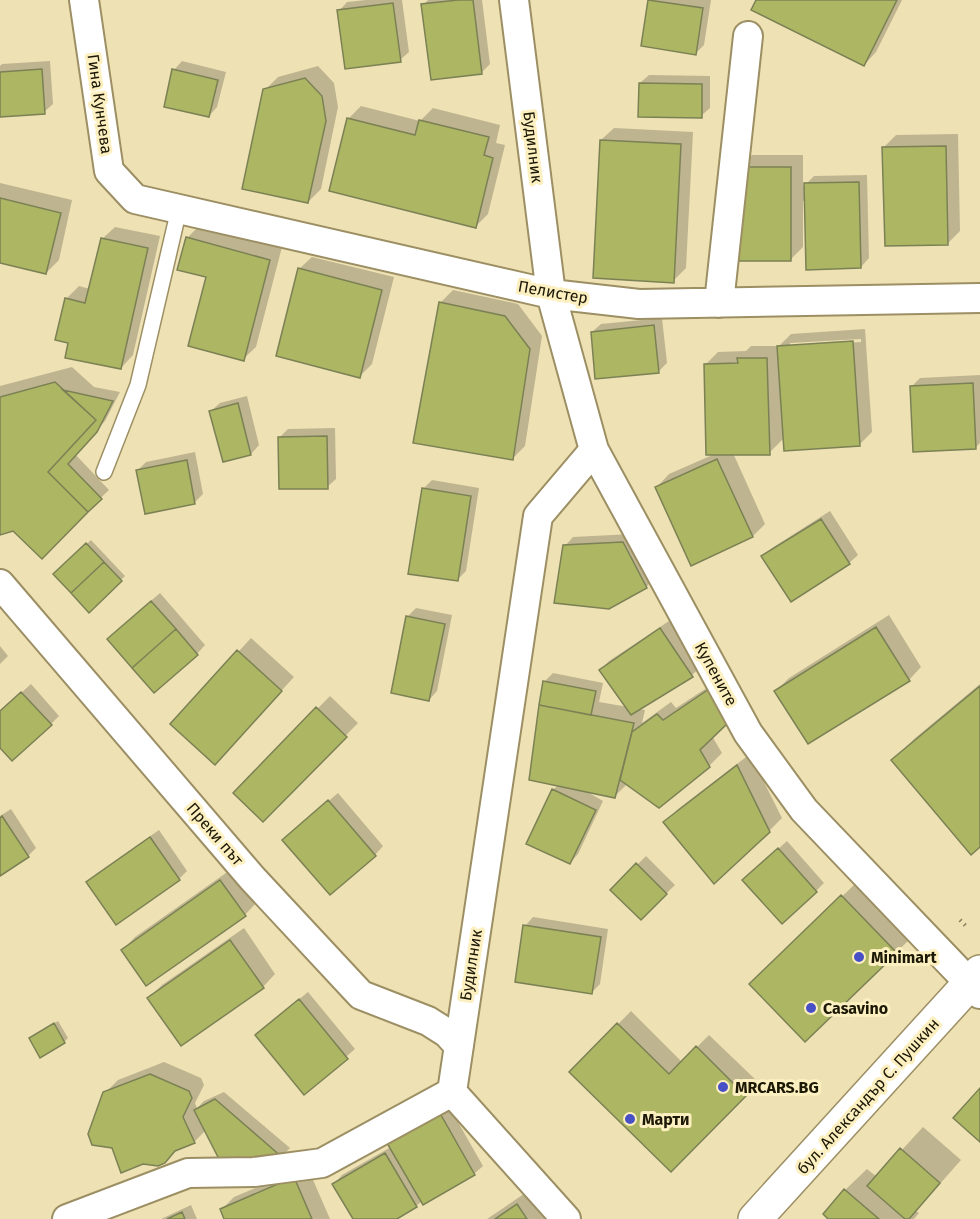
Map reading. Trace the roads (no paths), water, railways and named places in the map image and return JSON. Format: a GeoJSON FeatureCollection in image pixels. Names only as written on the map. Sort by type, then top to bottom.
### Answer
{"type":"FeatureCollection","features":[{"type":"Feature","properties":{"kind":"main road","name":"бул. Александър С. Пушкин"},"geometry":{"type":"LineString","coordinates":[[756,1219],[976,983]]}},
{"type":"Feature","properties":{"kind":"street","name":"Гина Кунчева"},"geometry":{"type":"LineString","coordinates":[[84,0],[109,171],[135,199]]}},
{"type":"Feature","properties":{"kind":"street","name":"Будилник"},"geometry":{"type":"LineString","coordinates":[[514,0],[551,294]]}},
{"type":"Feature","properties":{"kind":"street"},"geometry":{"type":"LineString","coordinates":[[718,303],[748,36]]}},
{"type":"Feature","properties":{"kind":"street","name":"Пелистер"},"geometry":{"type":"LineString","coordinates":[[135,199],[551,294],[639,304],[980,298]]}},
{"type":"Feature","properties":{"kind":"street","name":"Купените"},"geometry":{"type":"LineString","coordinates":[[551,294],[594,450],[748,733],[804,810],[976,983]]}},
{"type":"Feature","properties":{"kind":"street","name":"Будилник"},"geometry":{"type":"LineString","coordinates":[[452,1092],[538,516],[594,450]]}},
{"type":"Feature","properties":{"kind":"street","name":"Преки път"},"geometry":{"type":"LineString","coordinates":[[0,584],[252,878],[361,995],[428,1021],[447,1033],[459,1046]]}},
{"type":"Feature","properties":{"kind":"street"},"geometry":{"type":"LineString","coordinates":[[66,1219],[188,1173],[254,1172],[322,1163],[452,1092],[566,1219]]}},
{"type":"Feature","properties":{"kind":"lane"},"geometry":{"type":"LineString","coordinates":[[104,472],[138,384],[179,209]]}},
{"type":"Feature","properties":{"kind":"place","name":"Minimart"},"geometry":{"type":"Point","coordinates":[859,957]}},
{"type":"Feature","properties":{"kind":"place","name":"Casavino"},"geometry":{"type":"Point","coordinates":[811,1008]}},
{"type":"Feature","properties":{"kind":"place","name":"MRCARS.BG"},"geometry":{"type":"Point","coordinates":[723,1087]}},
{"type":"Feature","properties":{"kind":"place","name":"Марти"},"geometry":{"type":"Point","coordinates":[630,1119]}}]}
